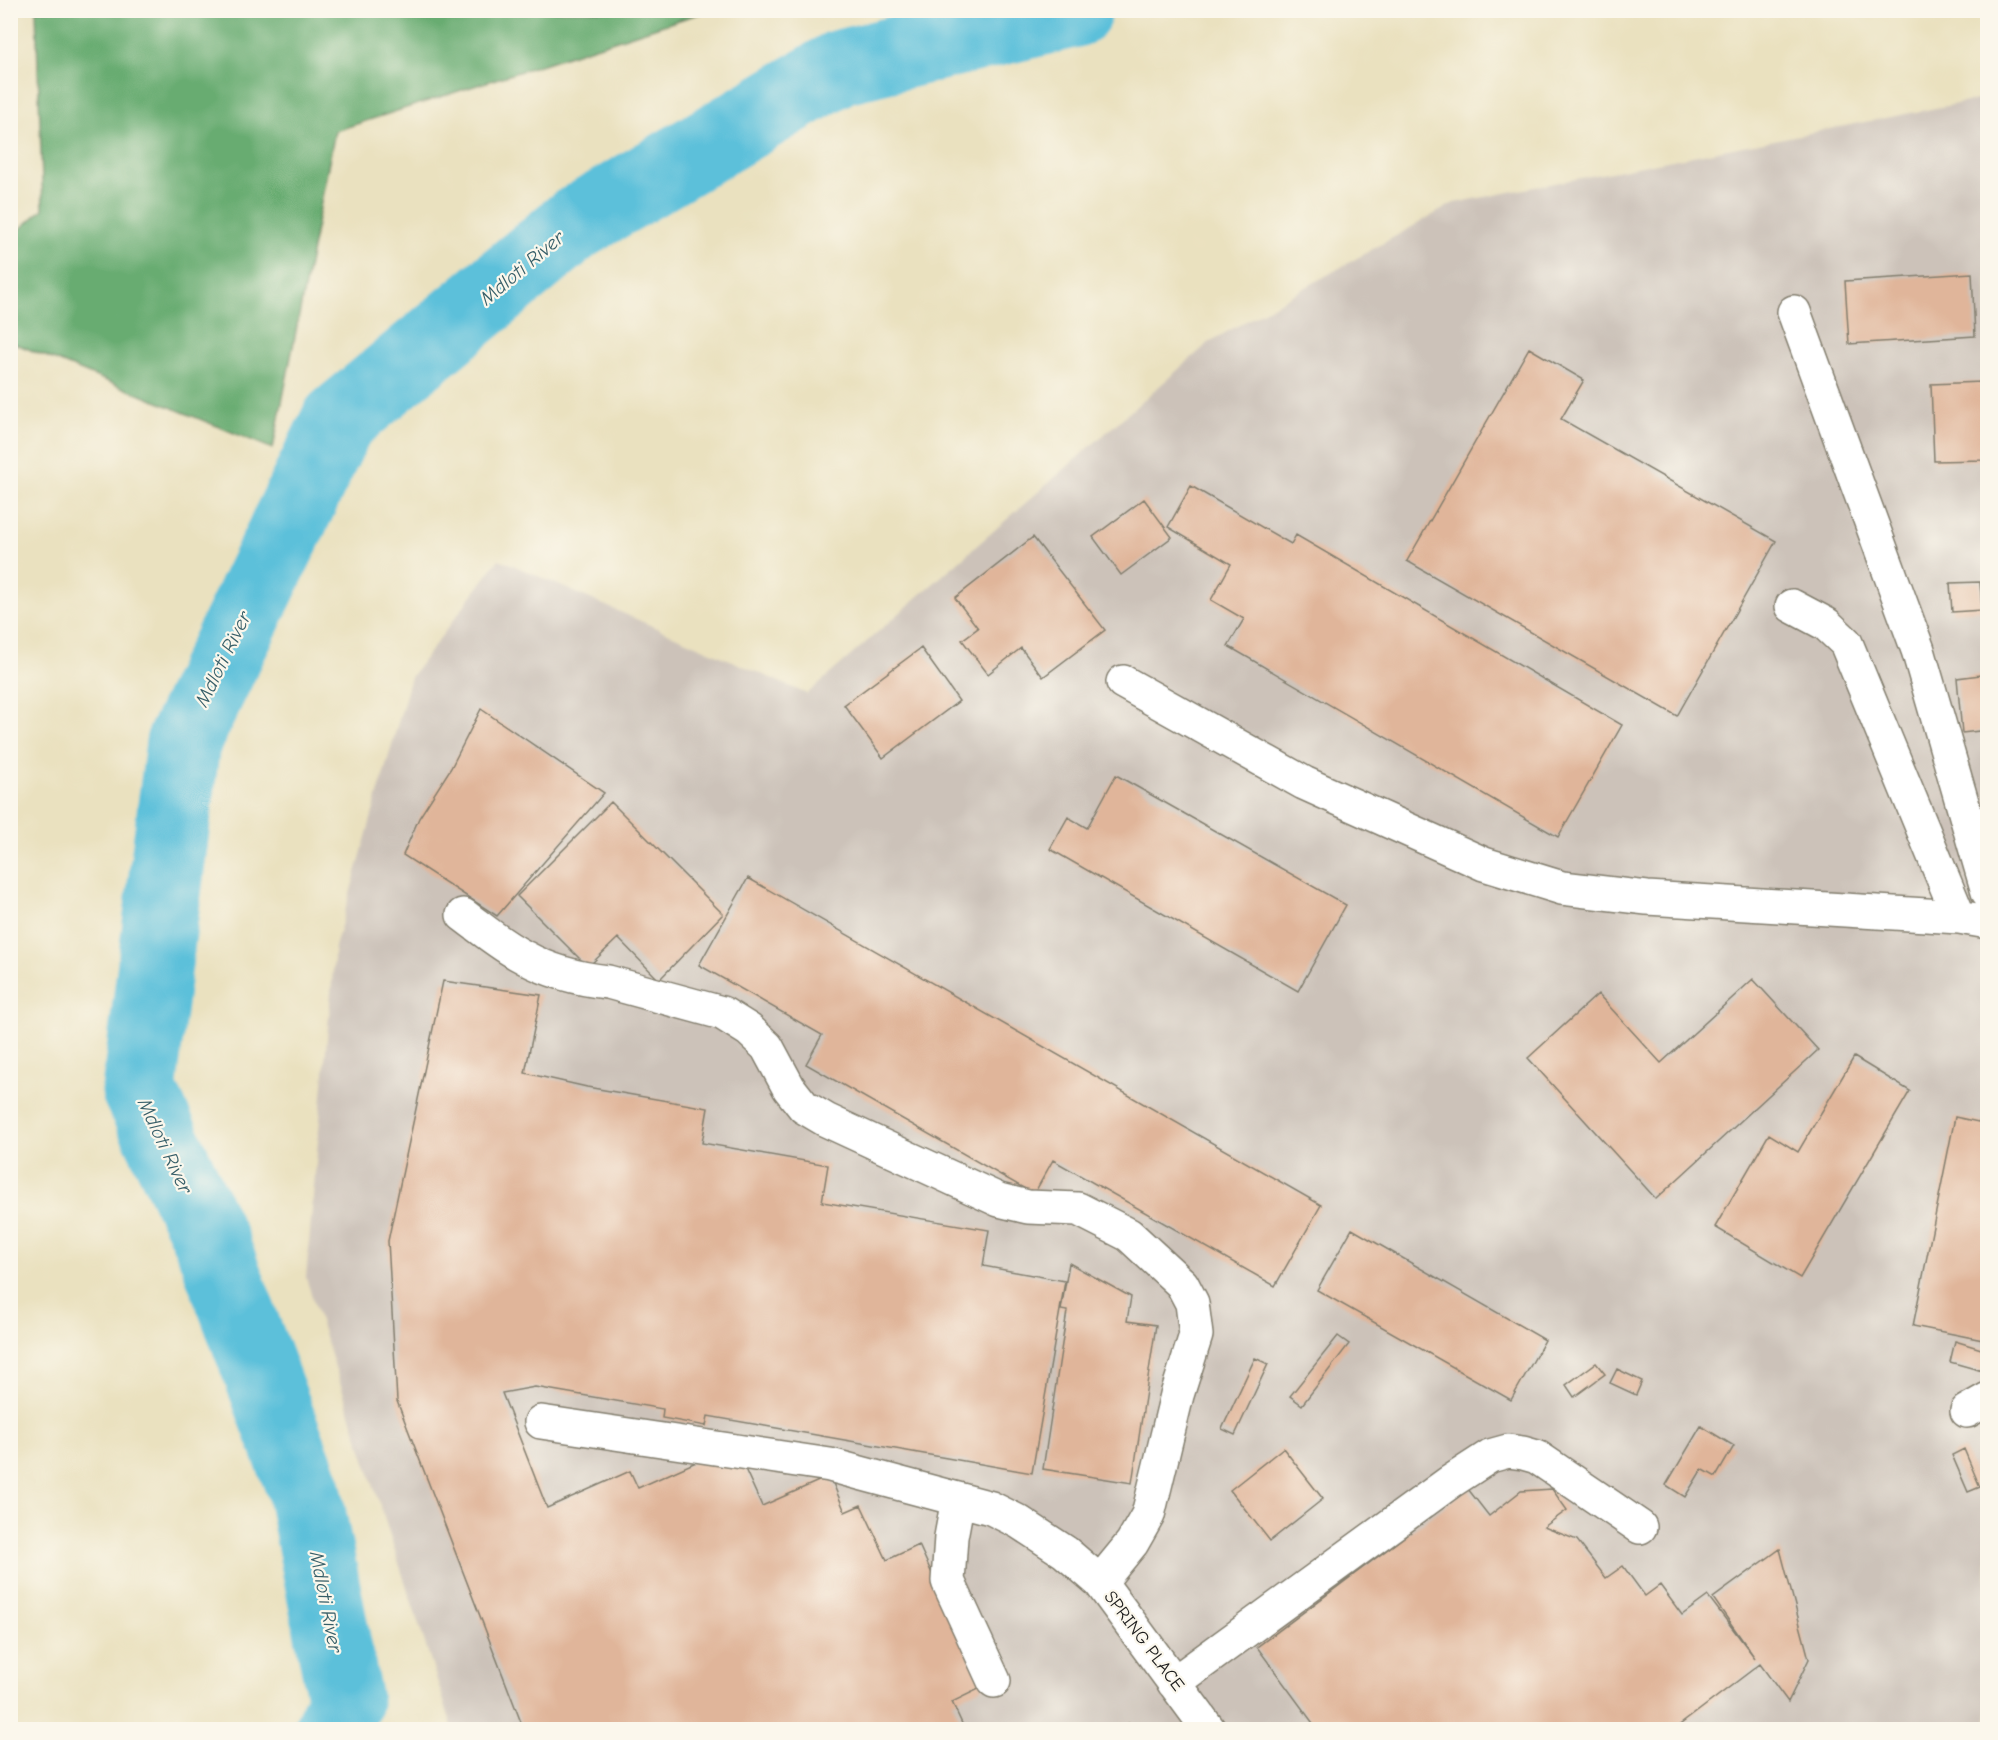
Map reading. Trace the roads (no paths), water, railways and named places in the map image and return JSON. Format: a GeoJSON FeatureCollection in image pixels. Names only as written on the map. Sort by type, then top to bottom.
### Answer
{"type":"FeatureCollection","features":[{"type":"Feature","properties":{"kind":"lane"},"geometry":{"type":"LineString","coordinates":[[1794,312],[1918,650],[1988,892]]}},
{"type":"Feature","properties":{"kind":"lane"},"geometry":{"type":"LineString","coordinates":[[1123,682],[1304,783],[1484,864],[1562,888],[1647,898],[1973,920],[1846,643],[1826,624],[1791,606]]}},
{"type":"Feature","properties":{"kind":"lane"},"geometry":{"type":"LineString","coordinates":[[463,915],[522,956],[547,968],[722,1013],[749,1030],[767,1047],[789,1088],[804,1107],[826,1120],[999,1200],[1028,1207],[1078,1209],[1129,1234],[1182,1284],[1192,1303],[1196,1335],[1177,1395],[1148,1515],[1132,1543],[1100,1582]]}},
{"type":"Feature","properties":{"kind":"lane","name":"SPRING PLACE"},"geometry":{"type":"LineString","coordinates":[[541,1422],[830,1465],[991,1508],[1019,1522],[1065,1552],[1100,1582],[1209,1730]]}},
{"type":"Feature","properties":{"kind":"lane"},"geometry":{"type":"LineString","coordinates":[[1174,1683],[1450,1482],[1490,1456],[1508,1451],[1537,1457],[1640,1527]]}},
{"type":"Feature","properties":{"kind":"lane"},"geometry":{"type":"LineString","coordinates":[[958,1499],[951,1537],[948,1581],[994,1681]]}},
{"type":"Feature","properties":{"kind":"waterway","name":"Mdloti River"},"geometry":{"type":"LineString","coordinates":[[331,1730],[345,1701],[304,1489],[213,1246],[139,1090],[183,743],[338,421],[575,224],[840,67],[1075,10]]}}]}
